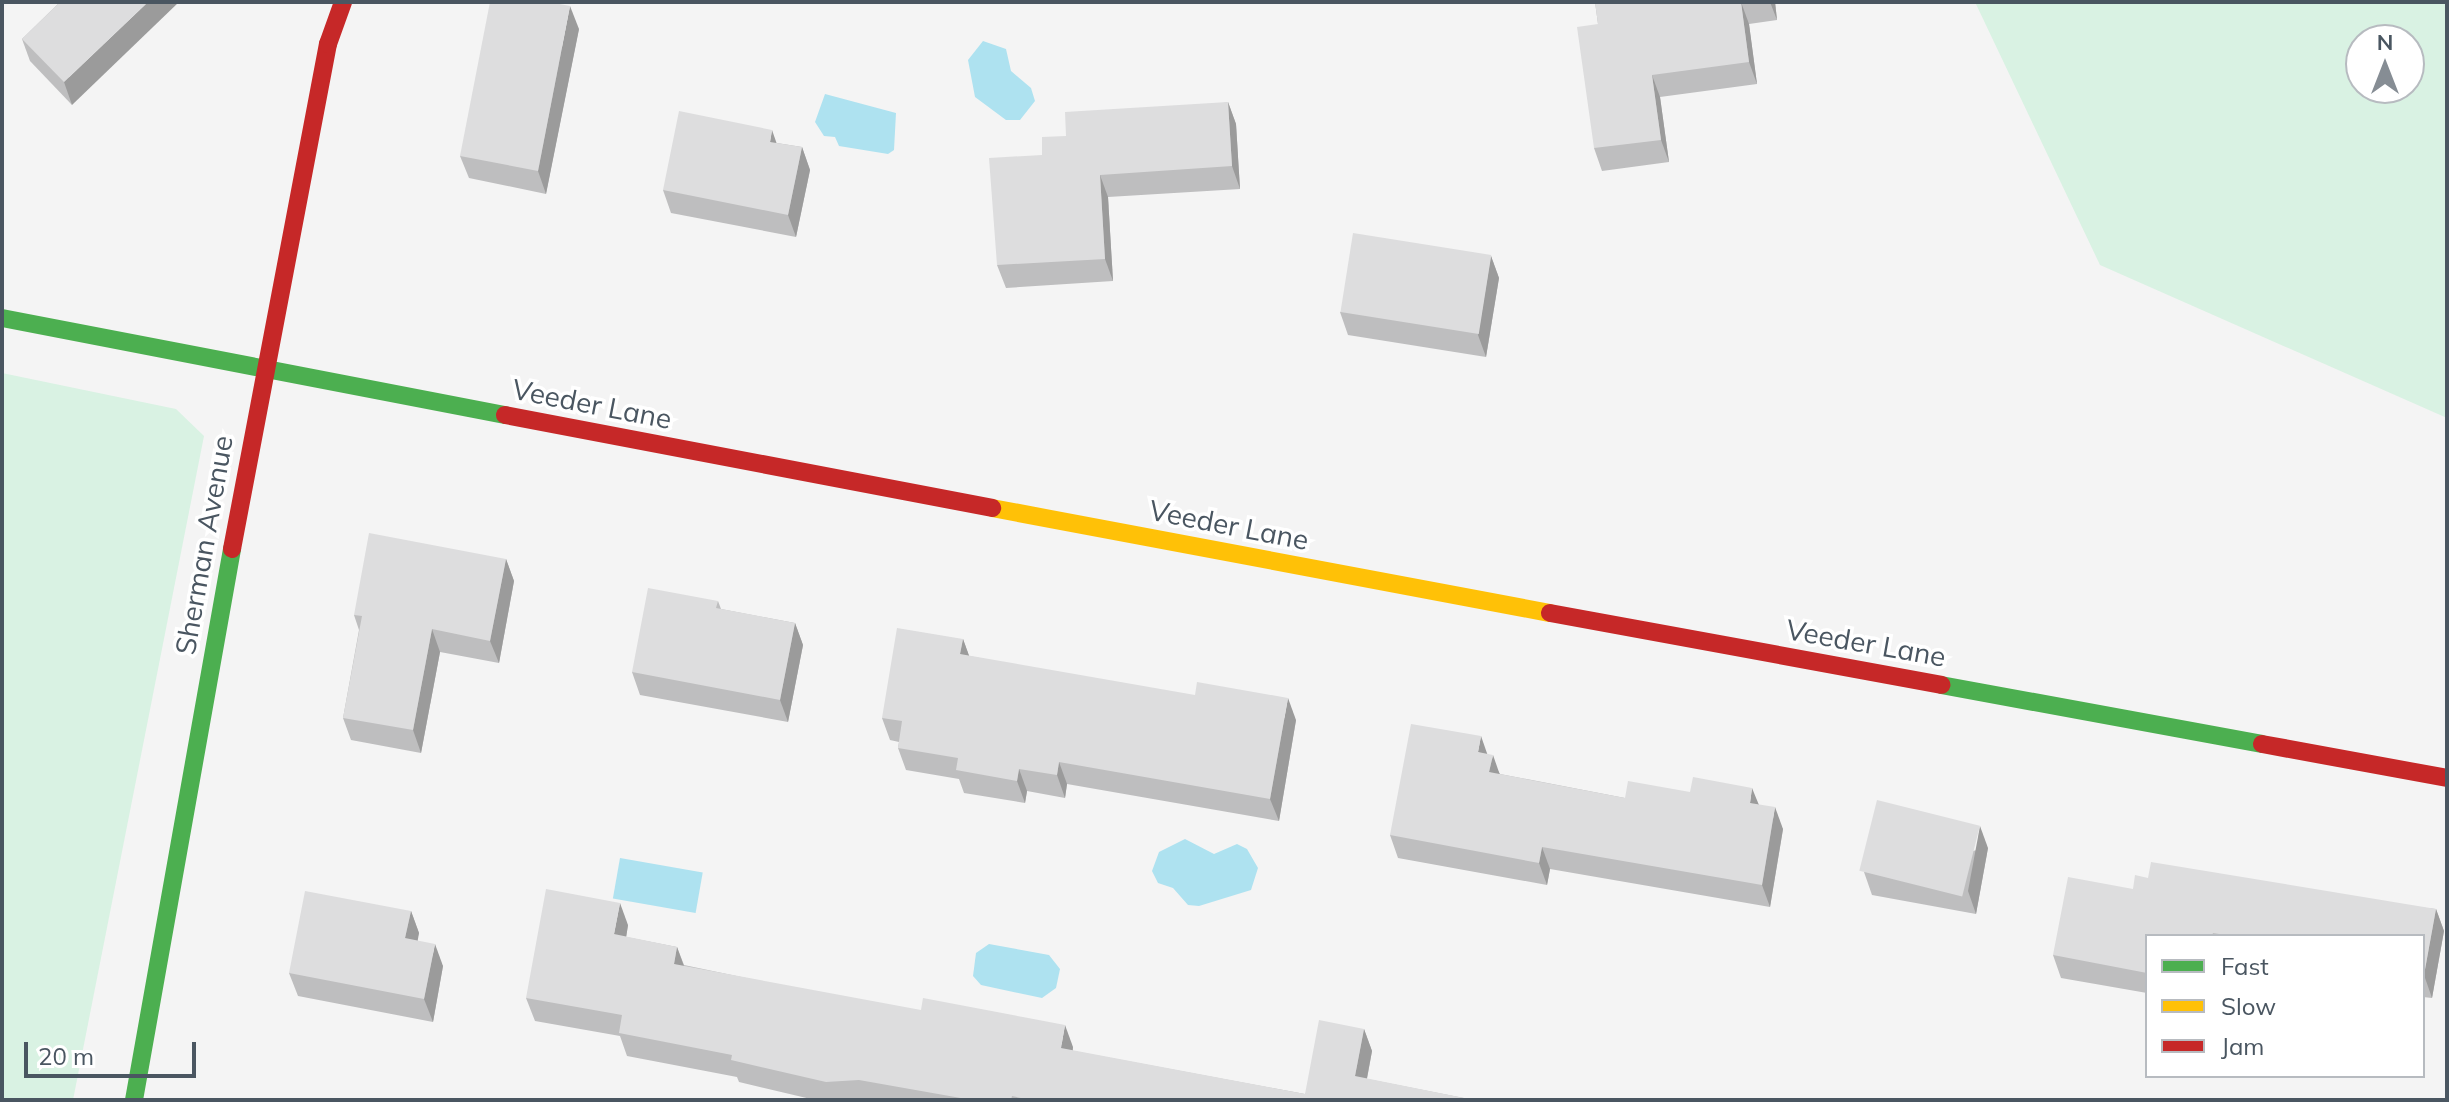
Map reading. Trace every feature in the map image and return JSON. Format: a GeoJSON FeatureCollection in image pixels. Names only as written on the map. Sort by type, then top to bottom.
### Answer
{"type":"FeatureCollection","features":[{"type":"Feature","properties":{"kind":"street","name":"Sherman Avenue"},"geometry":{"type":"LineString","coordinates":[[134,1100],[264,370],[328,44],[343,2]]}},
{"type":"Feature","properties":{"kind":"street","name":"Veeder Lane"},"geometry":{"type":"LineString","coordinates":[[2,318],[264,370],[2447,778]]}},
{"type":"Feature","properties":{"kind":"green space"},"geometry":{"type":"Polygon","coordinates":[[[1975,2],[2447,2],[2447,418],[2100,265],[1975,2]]]}},
{"type":"Feature","properties":{"kind":"green space"},"geometry":{"type":"Polygon","coordinates":[[[2,373],[176,409],[204,436],[73,1100],[2,1100],[2,373]]]}},
{"type":"Feature","properties":{"kind":"water"},"geometry":{"type":"Polygon","coordinates":[[[983,41],[1006,49],[1011,71],[1031,88],[1035,101],[1020,120],[1006,120],[975,97],[968,60],[983,41]]]}},
{"type":"Feature","properties":{"kind":"water"},"geometry":{"type":"Polygon","coordinates":[[[825,94],[896,113],[894,150],[888,154],[839,146],[835,137],[824,136],[815,122],[825,94]]]}},
{"type":"Feature","properties":{"kind":"water"},"geometry":{"type":"Polygon","coordinates":[[[1185,839],[1214,854],[1237,844],[1247,849],[1258,868],[1251,890],[1199,906],[1188,905],[1173,888],[1158,883],[1152,871],[1159,852],[1185,839]]]}},
{"type":"Feature","properties":{"kind":"water"},"geometry":{"type":"Polygon","coordinates":[[[620,858],[703,873],[696,913],[613,898],[620,858]]]}},
{"type":"Feature","properties":{"kind":"water"},"geometry":{"type":"Polygon","coordinates":[[[989,944],[1049,955],[1060,969],[1056,988],[1042,998],[981,985],[973,976],[976,953],[989,944]]]}},
{"type":"Feature","properties":{"kind":"building"},"geometry":{"type":"Polygon","coordinates":[[[60,2],[148,2],[64,82],[22,39],[60,2]]]}},
{"type":"Feature","properties":{"kind":"building"},"geometry":{"type":"Polygon","coordinates":[[[490,2],[549,2],[570,6],[538,171],[460,156],[490,2]]]}},
{"type":"Feature","properties":{"kind":"building"},"geometry":{"type":"Polygon","coordinates":[[[1595,2],[1741,2],[1749,62],[1652,75],[1661,140],[1594,148],[1577,27],[1598,24],[1595,2]]]}},
{"type":"Feature","properties":{"kind":"building"},"geometry":{"type":"Polygon","coordinates":[[[1228,102],[1232,166],[1100,175],[1105,259],[997,265],[989,158],[1042,155],[1042,137],[1066,136],[1065,112],[1228,102]]]}},
{"type":"Feature","properties":{"kind":"building"},"geometry":{"type":"Polygon","coordinates":[[[679,111],[772,130],[770,142],[802,147],[788,215],[663,190],[679,111]]]}},
{"type":"Feature","properties":{"kind":"building"},"geometry":{"type":"Polygon","coordinates":[[[1353,233],[1491,255],[1479,334],[1340,312],[1353,233]]]}},
{"type":"Feature","properties":{"kind":"building"},"geometry":{"type":"Polygon","coordinates":[[[369,533],[506,559],[490,641],[432,629],[413,730],[343,718],[362,616],[354,615],[369,533]]]}},
{"type":"Feature","properties":{"kind":"building"},"geometry":{"type":"Polygon","coordinates":[[[648,588],[718,601],[716,608],[795,623],[780,700],[632,672],[648,588]]]}},
{"type":"Feature","properties":{"kind":"building"},"geometry":{"type":"Polygon","coordinates":[[[897,628],[963,639],[960,654],[1195,695],[1197,682],[1288,698],[1270,799],[1059,762],[1057,775],[1019,769],[1017,781],[956,770],[958,758],[898,748],[902,721],[882,718],[897,628]]]}},
{"type":"Feature","properties":{"kind":"building"},"geometry":{"type":"Polygon","coordinates":[[[1411,724],[1481,736],[1478,752],[1493,755],[1489,772],[1625,798],[1628,781],[1690,792],[1693,777],[1752,788],[1750,803],[1775,807],[1762,885],[1542,847],[1539,863],[1390,835],[1411,724]]]}},
{"type":"Feature","properties":{"kind":"building"},"geometry":{"type":"Polygon","coordinates":[[[1877,800],[1980,826],[1962,896],[1859,871],[1877,800]]]}},
{"type":"Feature","properties":{"kind":"building"},"geometry":{"type":"Polygon","coordinates":[[[2151,862],[2436,909],[2425,970],[2425,934],[2145,934],[2145,973],[2053,955],[2068,877],[2133,889],[2135,875],[2148,878],[2151,862]]]}},
{"type":"Feature","properties":{"kind":"building"},"geometry":{"type":"Polygon","coordinates":[[[546,889],[620,903],[614,934],[677,947],[674,964],[921,1010],[923,998],[1065,1025],[1061,1048],[1305,1094],[1319,1020],[1364,1029],[1355,1076],[1474,1100],[1030,1100],[1012,1096],[1011,1100],[972,1100],[859,1080],[826,1082],[731,1060],[732,1055],[619,1033],[622,1015],[526,998],[546,889]]]}},
{"type":"Feature","properties":{"kind":"building"},"geometry":{"type":"Polygon","coordinates":[[[305,891],[411,911],[405,938],[435,944],[424,999],[289,973],[305,891]]]}},
{"type":"Feature","properties":{"kind":"traffic: fast"},"geometry":{"type":"LineString","coordinates":[[2,318],[505,415]]}},
{"type":"Feature","properties":{"kind":"traffic: fast"},"geometry":{"type":"LineString","coordinates":[[134,1100],[232,549]]}},
{"type":"Feature","properties":{"kind":"traffic: fast"},"geometry":{"type":"LineString","coordinates":[[1941,685],[2262,744]]}},
{"type":"Feature","properties":{"kind":"traffic: slow"},"geometry":{"type":"LineString","coordinates":[[992,508],[1550,613]]}},
{"type":"Feature","properties":{"kind":"traffic: jam"},"geometry":{"type":"LineString","coordinates":[[232,549],[328,44],[343,2]]}},
{"type":"Feature","properties":{"kind":"traffic: jam"},"geometry":{"type":"LineString","coordinates":[[505,415],[992,508]]}},
{"type":"Feature","properties":{"kind":"traffic: jam"},"geometry":{"type":"LineString","coordinates":[[1550,613],[1941,685]]}},
{"type":"Feature","properties":{"kind":"traffic: jam"},"geometry":{"type":"LineString","coordinates":[[2262,744],[2447,778]]}}]}
